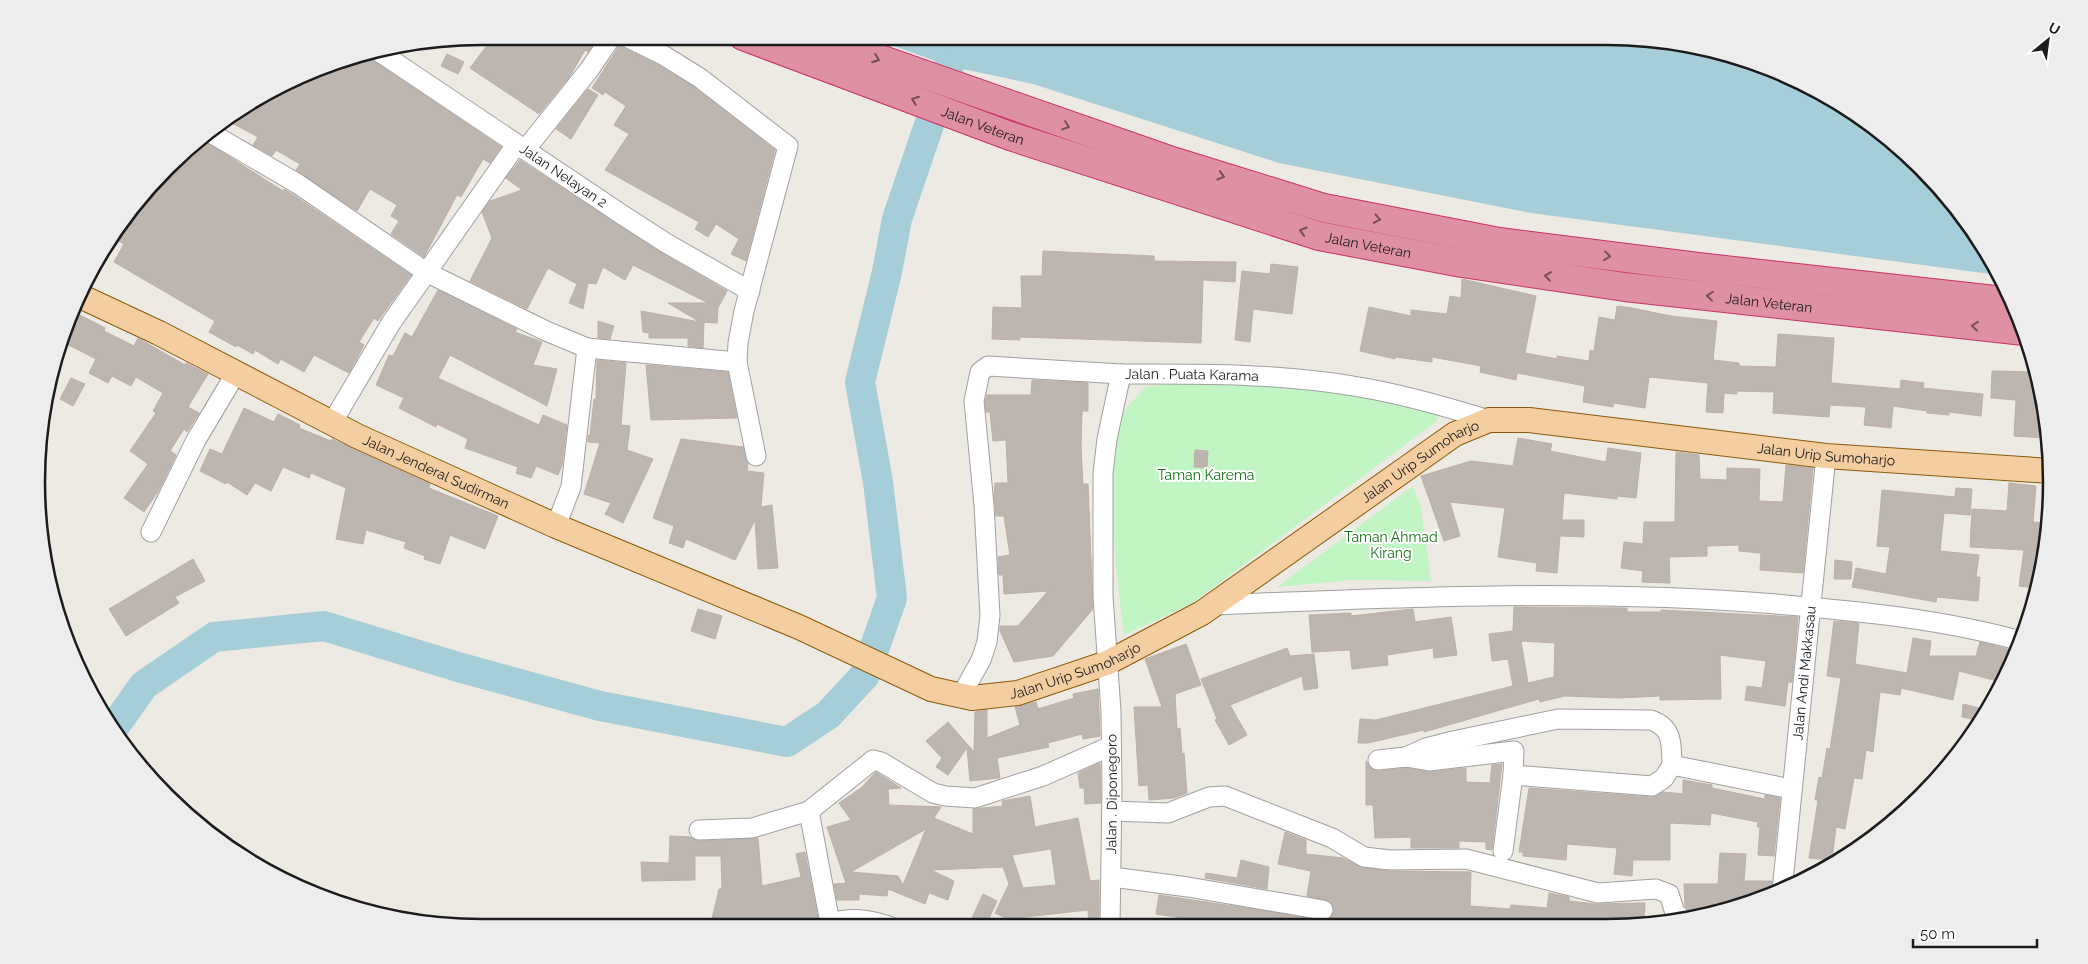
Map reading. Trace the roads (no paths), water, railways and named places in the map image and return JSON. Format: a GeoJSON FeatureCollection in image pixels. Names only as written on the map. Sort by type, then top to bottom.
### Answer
{"type":"FeatureCollection","features":[{"type":"Feature","properties":{"kind":"highway","name":"Jalan Veteran"},"geometry":{"type":"LineString","coordinates":[[803,45],[823,48],[1324,208],[1489,240],[1698,267],[2004,301]]}},
{"type":"Feature","properties":{"kind":"highway","name":"Jalan Veteran"},"geometry":{"type":"LineString","coordinates":[[823,48],[1010,136],[1319,236],[1462,263],[1625,287],[2016,330]]}},
{"type":"Feature","properties":{"kind":"main road","name":"Jalan Jenderal Sudirman"},"geometry":{"type":"LineString","coordinates":[[85,299],[159,333],[357,436],[556,526],[798,628],[931,689]]}},
{"type":"Feature","properties":{"kind":"main road","name":"Jalan Urip Sumoharjo"},"geometry":{"type":"LineString","coordinates":[[931,689],[972,698],[1018,693],[1107,663],[1213,605],[1455,434],[1489,420],[1529,420],[1826,456],[2043,470]]}},
{"type":"Feature","properties":{"kind":"street"},"geometry":{"type":"LineString","coordinates":[[332,423],[391,323],[426,272],[521,147],[589,70],[606,45]]}},
{"type":"Feature","properties":{"kind":"street"},"geometry":{"type":"LineString","coordinates":[[642,45],[663,55],[700,78],[788,146],[738,343],[738,362],[756,456]]}},
{"type":"Feature","properties":{"kind":"street","name":"Jalan Nelayan 2"},"geometry":{"type":"LineString","coordinates":[[385,56],[666,243],[750,290]]}},
{"type":"Feature","properties":{"kind":"street"},"geometry":{"type":"LineString","coordinates":[[215,136],[298,184],[426,272],[546,331],[586,348],[738,362]]}},
{"type":"Feature","properties":{"kind":"street"},"geometry":{"type":"LineString","coordinates":[[556,526],[571,487],[586,348]]}},
{"type":"Feature","properties":{"kind":"street"},"geometry":{"type":"LineString","coordinates":[[961,696],[981,660],[987,642],[990,615],[984,505],[974,400],[980,372],[988,366],[1122,374]]}},
{"type":"Feature","properties":{"kind":"street"},"geometry":{"type":"LineString","coordinates":[[151,532],[196,440],[236,373]]}},
{"type":"Feature","properties":{"kind":"street","name":"Jalan . Puata Karama"},"geometry":{"type":"LineString","coordinates":[[1107,663],[1102,596],[1103,473],[1107,439],[1122,374],[1296,379],[1353,386],[1428,401],[1489,420]]}},
{"type":"Feature","properties":{"kind":"street","name":"Jalan Andi Makkasau"},"geometry":{"type":"LineString","coordinates":[[1783,881],[1826,456]]}},
{"type":"Feature","properties":{"kind":"street"},"geometry":{"type":"LineString","coordinates":[[1213,605],[1372,598],[1615,595],[1711,599],[1852,610],[1982,630],[2014,639]]}},
{"type":"Feature","properties":{"kind":"street","name":"Jalan . Diponegoro"},"geometry":{"type":"LineString","coordinates":[[1107,663],[1112,811],[1110,919]]}},
{"type":"Feature","properties":{"kind":"street"},"geometry":{"type":"LineString","coordinates":[[1378,760],[1406,757],[1435,746],[1558,719],[1651,720],[1664,726],[1671,737],[1672,765],[1664,778],[1652,786],[1513,774]]}},
{"type":"Feature","properties":{"kind":"street"},"geometry":{"type":"LineString","coordinates":[[1503,851],[1513,774],[1514,750],[1510,730]]}},
{"type":"Feature","properties":{"kind":"street"},"geometry":{"type":"LineString","coordinates":[[699,830],[752,828],[809,812],[873,760],[881,762],[933,793],[945,796],[975,798],[1043,776],[1111,746]]}},
{"type":"Feature","properties":{"kind":"street"},"geometry":{"type":"LineString","coordinates":[[1406,757],[1429,761],[1514,750]]}},
{"type":"Feature","properties":{"kind":"street"},"geometry":{"type":"LineString","coordinates":[[1672,765],[1791,789]]}},
{"type":"Feature","properties":{"kind":"street"},"geometry":{"type":"LineString","coordinates":[[1112,811],[1168,813],[1209,797],[1225,796],[1332,838],[1364,857],[1390,860],[1466,859],[1598,893],[1656,889],[1669,894],[1675,913]]}},
{"type":"Feature","properties":{"kind":"street"},"geometry":{"type":"LineString","coordinates":[[809,812],[827,919]]}},
{"type":"Feature","properties":{"kind":"street"},"geometry":{"type":"LineString","coordinates":[[1112,877],[1188,887],[1323,910]]}},
{"type":"Feature","properties":{"kind":"street"},"geometry":{"type":"LineString","coordinates":[[846,919],[862,919]]}},
{"type":"Feature","properties":{"kind":"water"},"geometry":{"type":"Polygon","coordinates":[[[892,45],[1606,45],[1635,46],[1691,53],[1746,68],[1773,78],[1825,104],[1872,135],[1894,153],[1935,194],[1969,239],[1990,274],[1531,213],[1279,163],[1033,84],[949,66],[892,45]]]}},
{"type":"Feature","properties":{"kind":"waterway"},"geometry":{"type":"LineString","coordinates":[[117,722],[144,685],[214,637],[324,626],[458,667],[600,706],[787,742],[828,715],[865,675],[892,598],[878,482],[860,382],[887,272],[897,219],[949,66]]}},
{"type":"Feature","properties":{"kind":"park label","name":"Taman Karema"},"geometry":{"type":"Point","coordinates":[1206,475]}},
{"type":"Feature","properties":{"kind":"park label","name":"Taman Ahmad Kirang"},"geometry":{"type":"Point","coordinates":[1391,546]}}]}
